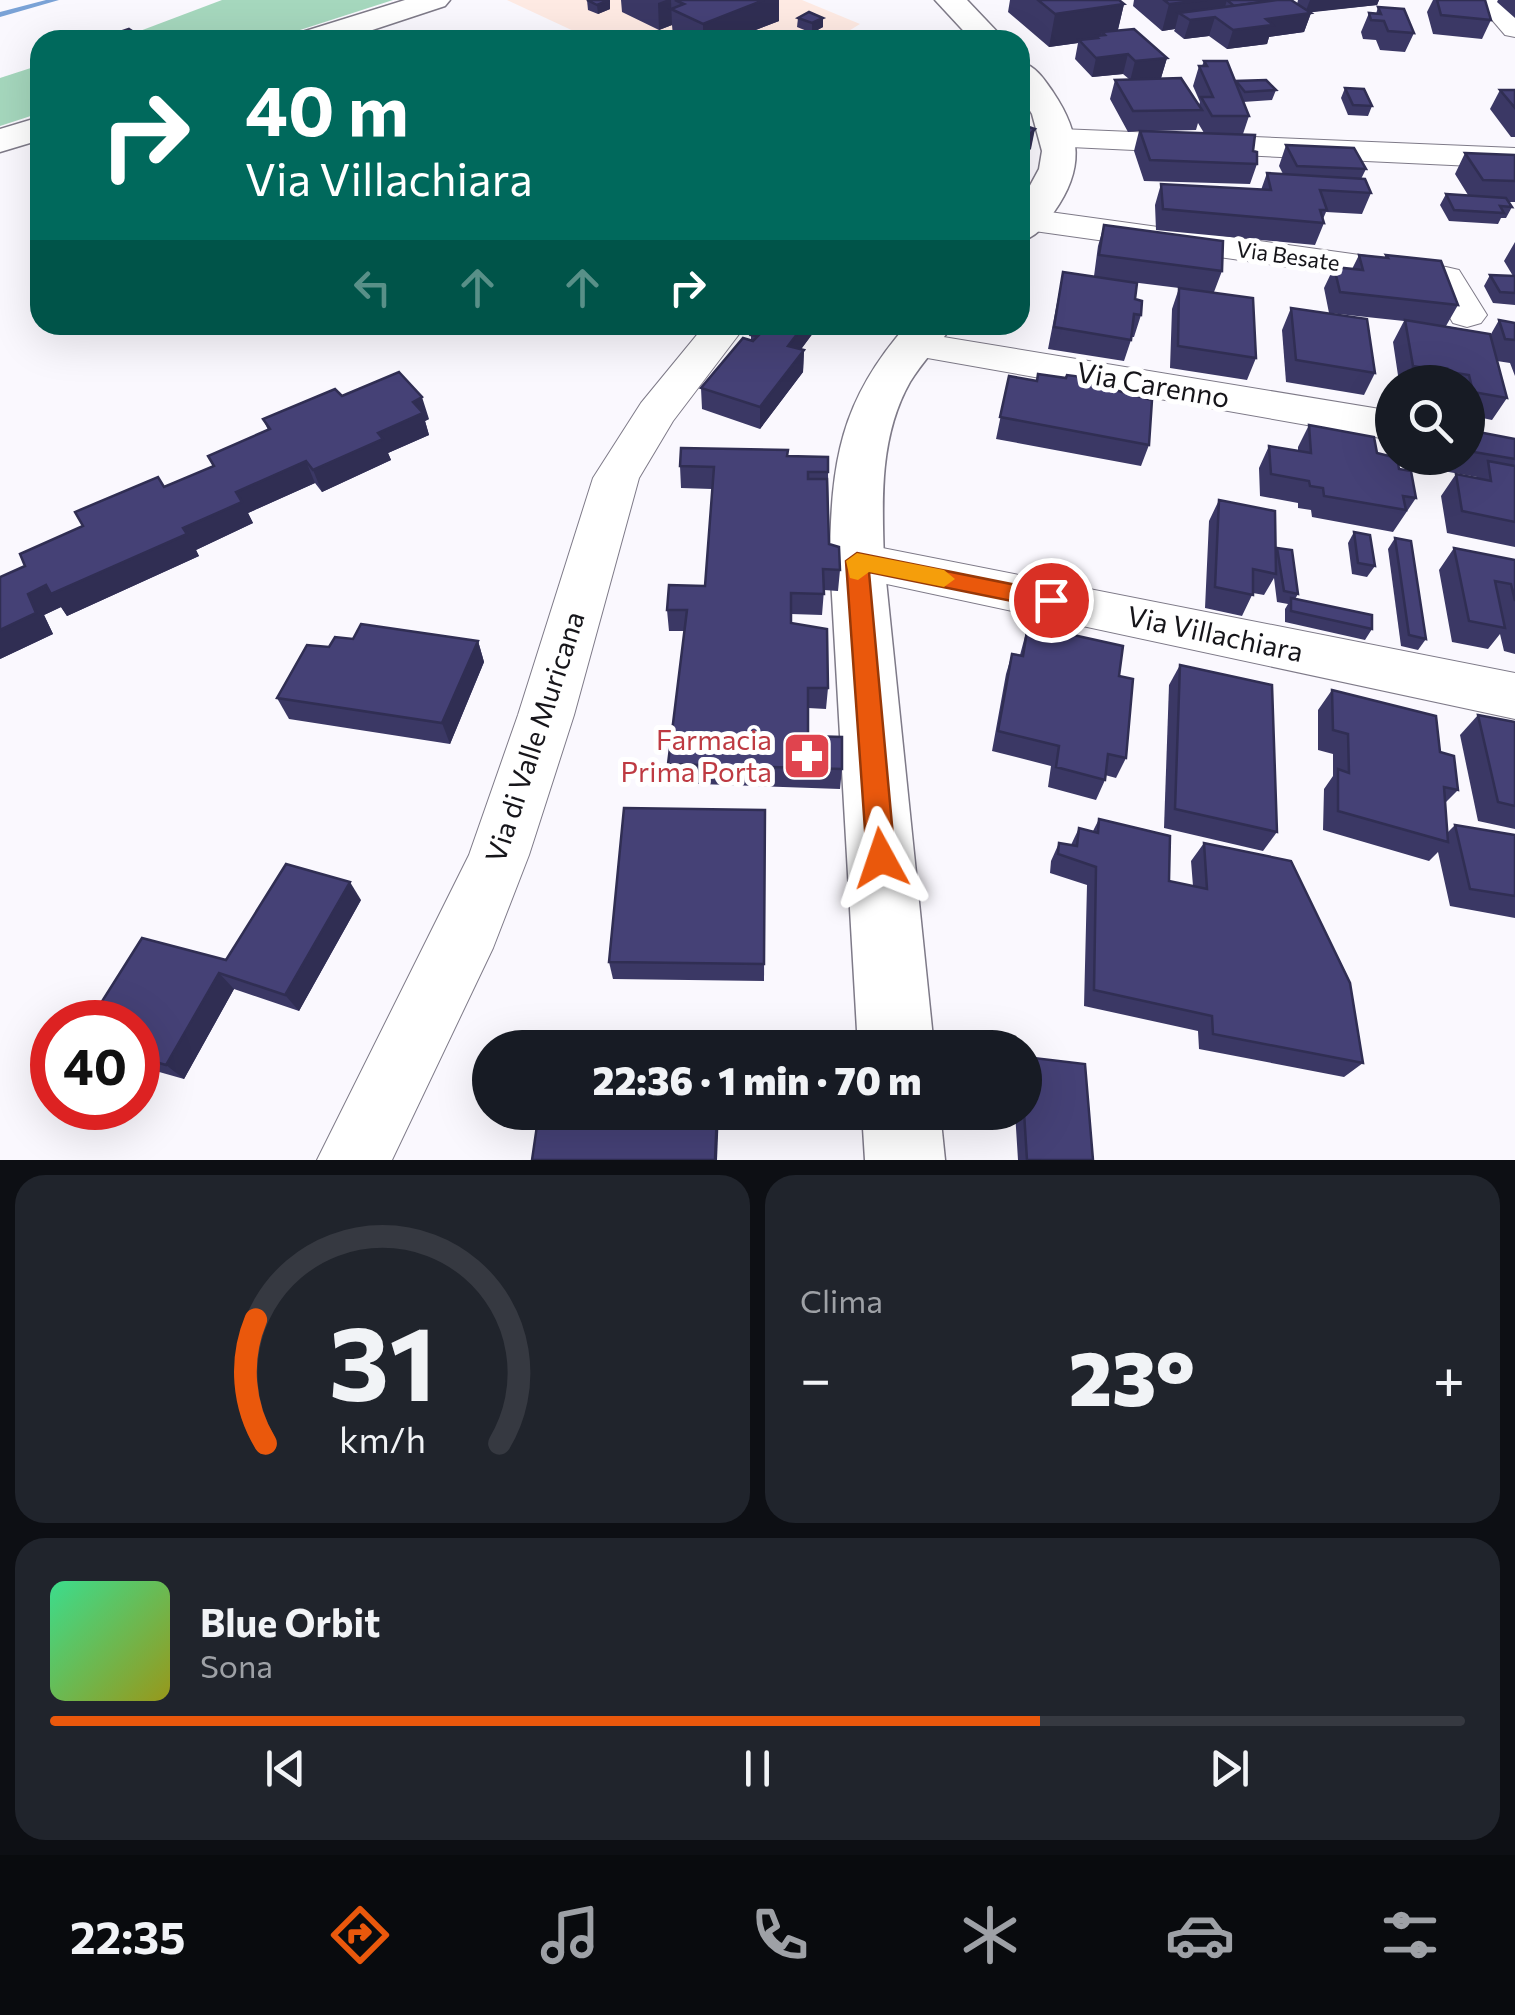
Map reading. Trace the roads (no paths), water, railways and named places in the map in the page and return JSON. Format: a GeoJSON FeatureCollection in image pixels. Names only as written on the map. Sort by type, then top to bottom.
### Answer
{"type":"FeatureCollection","features":[{"type":"Feature","properties":{"kind":"street"},"geometry":{"type":"LineString","coordinates":[[341,30],[434,0]]}},
{"type":"Feature","properties":{"kind":"street"},"geometry":{"type":"LineString","coordinates":[[1488,0],[1515,29]]}},
{"type":"Feature","properties":{"kind":"street"},"geometry":{"type":"LineString","coordinates":[[960,1],[982,30]]}},
{"type":"Feature","properties":{"kind":"street"},"geometry":{"type":"LineString","coordinates":[[1030,87],[1044,104],[1060,139],[1057,180],[1030,216]]}},
{"type":"Feature","properties":{"kind":"street"},"geometry":{"type":"LineString","coordinates":[[0,141],[30,131]]}},
{"type":"Feature","properties":{"kind":"street"},"geometry":{"type":"LineString","coordinates":[[1060,139],[1515,158]]}},
{"type":"Feature","properties":{"kind":"street","name":"Via Besate"},"geometry":{"type":"LineString","coordinates":[[1030,225],[1446,278],[1466,314]]}},
{"type":"Feature","properties":{"kind":"street","name":"Via di Valle Muricana"},"geometry":{"type":"LineString","coordinates":[[354,1160],[464,938],[499,855],[546,715],[616,478],[656,413],[718,335]]}},
{"type":"Feature","properties":{"kind":"street"},"geometry":{"type":"LineString","coordinates":[[895,1030],[857,561],[856,498],[860,446],[879,392],[922,335]]}},
{"type":"Feature","properties":{"kind":"street","name":"Via Carenno"},"geometry":{"type":"LineString","coordinates":[[922,335],[1375,423]]}},
{"type":"Feature","properties":{"kind":"street","name":"Via Villachiara"},"geometry":{"type":"LineString","coordinates":[[857,561],[1515,696]]}},
{"type":"Feature","properties":{"kind":"street"},"geometry":{"type":"LineString","coordinates":[[902,1130],[905,1160]]}},
{"type":"Feature","properties":{"kind":"waterway"},"geometry":{"type":"LineString","coordinates":[[0,15],[55,0]]}},
{"type":"Feature","properties":{"kind":"place","name":"Farmacia Prima Porta"},"geometry":{"type":"Point","coordinates":[807,756]}}]}
